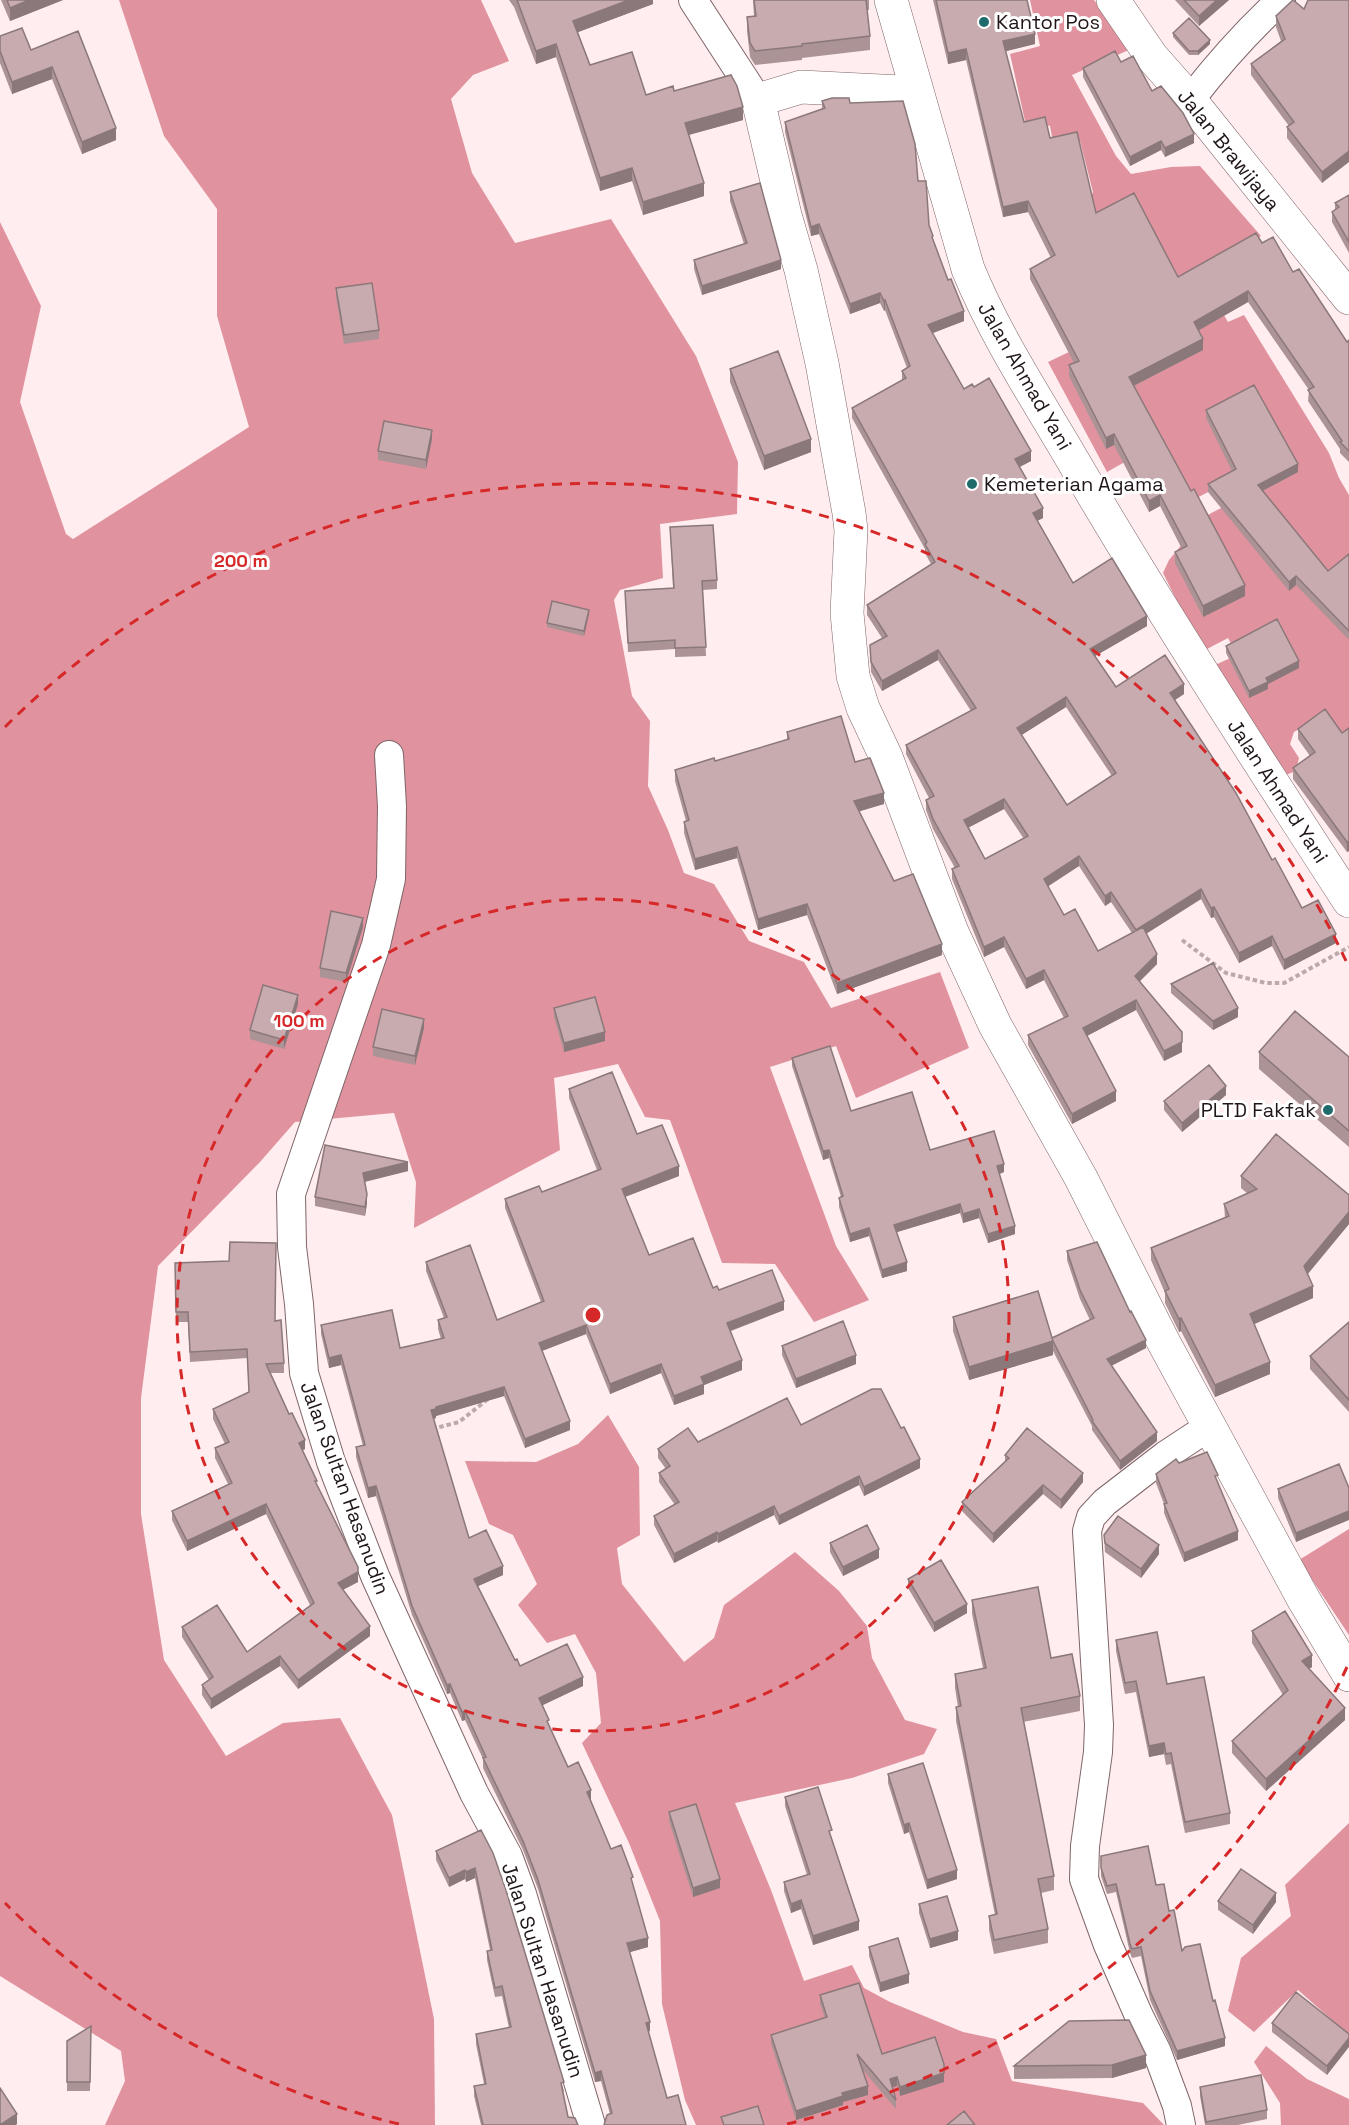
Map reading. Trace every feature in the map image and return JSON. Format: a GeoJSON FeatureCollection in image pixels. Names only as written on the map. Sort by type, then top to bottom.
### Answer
{"type":"FeatureCollection","features":[{"type":"Feature","properties":{"kind":"main road","name":"Jalan Ahmad Yani"},"geometry":{"type":"LineString","coordinates":[[891,0],[968,269],[978,293],[1018,367],[1134,564],[1349,901]]}},
{"type":"Feature","properties":{"kind":"main road","name":"Jalan Brawijaya"},"geometry":{"type":"LineString","coordinates":[[1113,0],[1152,57],[1190,100],[1349,298]]}},
{"type":"Feature","properties":{"kind":"main road"},"geometry":{"type":"LineString","coordinates":[[916,90],[901,92],[801,87],[758,100],[784,215],[801,270],[822,363],[843,478],[851,530],[847,600],[854,676],[863,708],[886,757],[952,932],[994,1025],[1082,1178],[1164,1343],[1304,1600],[1349,1675]]}},
{"type":"Feature","properties":{"kind":"street"},"geometry":{"type":"LineString","coordinates":[[693,0],[758,100]]}},
{"type":"Feature","properties":{"kind":"street"},"geometry":{"type":"LineString","coordinates":[[1190,100],[1226,54],[1256,22],[1281,0]]}},
{"type":"Feature","properties":{"kind":"street","name":"Jalan Sultan Hasanudin"},"geometry":{"type":"LineString","coordinates":[[389,755],[392,806],[391,879],[378,934],[291,1194],[292,1247],[304,1374],[331,1462],[375,1576],[474,1793],[508,1856],[522,1894],[591,2125]]}},
{"type":"Feature","properties":{"kind":"street"},"geometry":{"type":"LineString","coordinates":[[1181,2125],[1177,2106],[1157,2052],[1108,1945],[1084,1879],[1085,1846],[1098,1752],[1099,1725],[1087,1531],[1091,1517],[1105,1502],[1166,1455],[1210,1426]]}},
{"type":"Feature","properties":{"kind":"path"},"geometry":{"type":"LineString","coordinates":[[1182,940],[1226,973],[1266,983],[1284,982],[1349,947]]}},
{"type":"Feature","properties":{"kind":"path"},"geometry":{"type":"LineString","coordinates":[[427,1431],[459,1422],[493,1393]]}},
{"type":"Feature","properties":{"kind":"shaded area"},"geometry":{"type":"Polygon","coordinates":[[[119,0],[481,0],[509,61],[473,75],[451,99],[472,173],[515,243],[611,219],[696,356],[738,462],[737,514],[660,524],[663,578],[620,590],[614,600],[632,696],[650,721],[648,786],[684,873],[714,884],[749,941],[804,962],[831,1008],[940,972],[969,1048],[856,1098],[836,1046],[770,1067],[836,1246],[869,1300],[814,1322],[775,1264],[722,1263],[670,1120],[645,1117],[618,1064],[554,1078],[560,1150],[414,1228],[416,1182],[394,1113],[295,1122],[260,1162],[158,1266],[141,1398],[141,1514],[164,1660],[226,1756],[283,1723],[340,1718],[392,1815],[434,2019],[435,2125],[105,2125],[125,2081],[121,2051],[0,1976],[0,222],[41,306],[20,402],[66,534],[73,539],[249,427],[217,316],[217,209],[164,136],[119,0]]]}},
{"type":"Feature","properties":{"kind":"shaded area"},"geometry":{"type":"Polygon","coordinates":[[[1030,0],[1094,0],[1131,49],[1072,75],[1116,156],[1131,174],[1171,167],[1200,166],[1261,236],[1197,270],[1228,322],[1244,315],[1329,453],[1349,495],[1349,736],[1343,739],[1325,715],[1294,732],[1290,744],[1299,758],[1296,771],[1283,776],[1197,641],[1163,573],[1169,560],[1197,526],[1162,441],[1107,472],[1048,362],[1113,331],[1084,212],[1093,192],[1080,141],[1053,142],[1050,126],[1025,121],[1010,54],[1040,46],[1030,0]],[[1281,440],[1230,466],[1247,498],[1281,440]],[[1214,489],[1189,502],[1198,520],[1223,507],[1214,489]],[[1228,638],[1207,649],[1215,665],[1237,655],[1228,638]]]}},
{"type":"Feature","properties":{"kind":"shaded area"},"geometry":{"type":"Polygon","coordinates":[[[608,1415],[639,1467],[640,1535],[617,1548],[622,1584],[684,1662],[714,1638],[724,1605],[795,1552],[839,1591],[867,1626],[872,1658],[905,1720],[937,1729],[924,1754],[852,1778],[735,1803],[771,1890],[804,1981],[852,1965],[864,1988],[890,2002],[963,2032],[996,2039],[1012,2081],[1143,2103],[1164,2125],[696,2125],[685,2100],[662,2004],[660,1921],[629,1843],[582,1743],[601,1723],[596,1673],[575,1634],[547,1643],[518,1605],[537,1584],[513,1535],[489,1524],[465,1461],[536,1462],[578,1444],[608,1415]]]}},
{"type":"Feature","properties":{"kind":"shaded area"},"geometry":{"type":"Polygon","coordinates":[[[1349,1529],[1349,1635],[1299,1560],[1349,1529]]]}},
{"type":"Feature","properties":{"kind":"shaded area"},"geometry":{"type":"Polygon","coordinates":[[[1349,1823],[1349,2035],[1298,1990],[1254,2032],[1228,2011],[1241,1958],[1291,1916],[1285,1885],[1349,1823]]]}},
{"type":"Feature","properties":{"kind":"shaded area"},"geometry":{"type":"Polygon","coordinates":[[[1266,2046],[1307,2079],[1349,2099],[1349,2125],[1281,2125],[1280,2103],[1254,2062],[1266,2046]]]}},
{"type":"Feature","properties":{"kind":"building"},"geometry":{"type":"Polygon","coordinates":[[[7,0],[29,0],[10,8],[7,0]]]}},
{"type":"Feature","properties":{"kind":"building"},"geometry":{"type":"Polygon","coordinates":[[[517,0],[629,0],[573,21],[590,65],[632,52],[646,95],[673,86],[674,91],[731,75],[743,107],[685,123],[704,183],[643,202],[632,168],[600,178],[556,44],[536,51],[517,0]]]}},
{"type":"Feature","properties":{"kind":"building"},"geometry":{"type":"Polygon","coordinates":[[[754,0],[866,0],[870,36],[755,51],[750,43],[747,17],[756,16],[754,0]]]}},
{"type":"Feature","properties":{"kind":"building"},"geometry":{"type":"Polygon","coordinates":[[[936,0],[1027,0],[1035,34],[1003,41],[1024,122],[1045,117],[1050,138],[1077,132],[1096,213],[1134,193],[1178,277],[1256,233],[1262,243],[1273,237],[1293,272],[1299,269],[1347,342],[1349,340],[1349,451],[1340,442],[1342,441],[1308,390],[1314,387],[1248,291],[1194,322],[1203,339],[1129,377],[1191,491],[1194,489],[1245,585],[1203,606],[1175,552],[1187,546],[1160,495],[1149,501],[1114,434],[1106,438],[1069,365],[1079,361],[1030,269],[1055,255],[1028,201],[1003,207],[966,49],[948,53],[936,0]]]}},
{"type":"Feature","properties":{"kind":"building"},"geometry":{"type":"Polygon","coordinates":[[[1184,0],[1217,0],[1199,16],[1184,0]]]}},
{"type":"Feature","properties":{"kind":"building"},"geometry":{"type":"Polygon","coordinates":[[[1293,0],[1304,9],[1308,0],[1349,0],[1349,151],[1322,172],[1287,127],[1294,122],[1251,64],[1285,39],[1276,16],[1293,0]]]}},
{"type":"Feature","properties":{"kind":"building"},"geometry":{"type":"Polygon","coordinates":[[[1189,18],[1210,40],[1198,51],[1189,51],[1173,33],[1189,18]]]}},
{"type":"Feature","properties":{"kind":"building"},"geometry":{"type":"Polygon","coordinates":[[[22,28],[31,50],[78,31],[116,128],[82,142],[52,67],[12,82],[0,51],[0,36],[22,28]]]}},
{"type":"Feature","properties":{"kind":"building"},"geometry":{"type":"Polygon","coordinates":[[[1115,51],[1121,62],[1133,56],[1152,91],[1161,86],[1183,113],[1194,134],[1165,148],[1161,141],[1130,157],[1083,68],[1115,51]]]}},
{"type":"Feature","properties":{"kind":"building"},"geometry":{"type":"Polygon","coordinates":[[[832,98],[849,98],[850,103],[903,101],[915,144],[918,181],[926,181],[932,237],[948,280],[951,279],[964,311],[928,325],[964,389],[972,384],[974,387],[989,378],[1031,451],[1015,459],[1043,508],[1033,513],[1073,583],[1112,558],[1147,616],[1090,649],[1116,687],[1165,655],[1184,684],[1170,693],[1236,793],[1272,860],[1275,858],[1302,908],[1318,900],[1336,934],[1284,960],[1272,936],[1239,953],[1214,907],[1211,908],[1201,889],[1136,930],[1111,892],[1105,896],[1079,856],[1044,879],[1064,915],[1075,909],[1098,951],[1143,927],[1157,954],[1135,976],[1182,1032],[1182,1042],[1164,1051],[1136,1000],[1083,1028],[1116,1091],[1072,1114],[1028,1035],[1068,1016],[1044,970],[1026,979],[1004,937],[984,947],[952,869],[959,866],[933,819],[926,800],[934,796],[906,745],[976,708],[938,650],[882,681],[871,662],[870,645],[887,636],[867,605],[935,562],[925,544],[927,542],[852,408],[906,378],[902,371],[910,366],[885,300],[880,293],[850,304],[819,224],[811,227],[785,122],[825,108],[822,101],[832,98]],[[1066,697],[1017,728],[1067,805],[1116,773],[1066,697]],[[1004,799],[964,820],[985,859],[1028,836],[1004,799]]]}},
{"type":"Feature","properties":{"kind":"building"},"geometry":{"type":"Polygon","coordinates":[[[760,183],[781,260],[702,286],[694,260],[747,243],[730,192],[760,183]]]}},
{"type":"Feature","properties":{"kind":"building"},"geometry":{"type":"Polygon","coordinates":[[[1349,195],[1349,242],[1332,212],[1339,207],[1335,203],[1349,195]]]}},
{"type":"Feature","properties":{"kind":"building"},"geometry":{"type":"Polygon","coordinates":[[[372,283],[379,330],[344,335],[336,288],[372,283]]]}},
{"type":"Feature","properties":{"kind":"building"},"geometry":{"type":"Polygon","coordinates":[[[778,351],[811,439],[764,456],[730,369],[778,351]]]}},
{"type":"Feature","properties":{"kind":"building"},"geometry":{"type":"Polygon","coordinates":[[[1254,385],[1298,464],[1258,485],[1328,571],[1349,554],[1349,631],[1296,576],[1289,582],[1208,484],[1236,469],[1206,410],[1254,385]]]}},
{"type":"Feature","properties":{"kind":"building"},"geometry":{"type":"Polygon","coordinates":[[[384,421],[432,430],[426,460],[378,451],[384,421]]]}},
{"type":"Feature","properties":{"kind":"building"},"geometry":{"type":"Polygon","coordinates":[[[713,525],[717,580],[702,581],[706,647],[675,648],[675,640],[628,643],[625,591],[674,588],[670,527],[713,525]]]}},
{"type":"Feature","properties":{"kind":"building"},"geometry":{"type":"Polygon","coordinates":[[[552,601],[589,610],[584,631],[547,623],[552,601]]]}},
{"type":"Feature","properties":{"kind":"building"},"geometry":{"type":"Polygon","coordinates":[[[1277,619],[1299,661],[1266,678],[1268,682],[1249,691],[1226,646],[1277,619]]]}},
{"type":"Feature","properties":{"kind":"building"},"geometry":{"type":"Polygon","coordinates":[[[1325,709],[1342,733],[1349,728],[1349,841],[1347,842],[1293,768],[1315,752],[1298,729],[1325,709]]]}},
{"type":"Feature","properties":{"kind":"building"},"geometry":{"type":"Polygon","coordinates":[[[841,716],[855,762],[870,758],[884,793],[854,801],[894,881],[913,874],[942,944],[837,983],[807,904],[758,919],[737,847],[695,859],[684,822],[689,820],[675,770],[714,758],[715,761],[789,739],[787,732],[841,716]]]}},
{"type":"Feature","properties":{"kind":"building"},"geometry":{"type":"Polygon","coordinates":[[[331,911],[363,918],[346,973],[320,968],[331,911]]]}},
{"type":"Feature","properties":{"kind":"building"},"geometry":{"type":"Polygon","coordinates":[[[1213,963],[1238,1008],[1213,1021],[1171,984],[1213,963]]]}},
{"type":"Feature","properties":{"kind":"building"},"geometry":{"type":"Polygon","coordinates":[[[263,985],[298,995],[284,1040],[250,1030],[263,985]]]}},
{"type":"Feature","properties":{"kind":"building"},"geometry":{"type":"Polygon","coordinates":[[[595,997],[605,1032],[564,1043],[554,1008],[595,997]]]}},
{"type":"Feature","properties":{"kind":"building"},"geometry":{"type":"Polygon","coordinates":[[[382,1009],[424,1019],[415,1056],[373,1047],[382,1009]]]}},
{"type":"Feature","properties":{"kind":"building","name":"PLTD Fakfak"},"geometry":{"type":"Polygon","coordinates":[[[1295,1011],[1349,1057],[1349,1131],[1259,1052],[1295,1011]]]}},
{"type":"Feature","properties":{"kind":"building"},"geometry":{"type":"Polygon","coordinates":[[[830,1046],[851,1111],[912,1092],[930,1150],[994,1131],[1004,1164],[997,1166],[1015,1226],[988,1234],[979,1209],[963,1214],[960,1204],[894,1225],[907,1262],[882,1270],[869,1228],[850,1234],[839,1198],[843,1196],[829,1150],[823,1151],[792,1058],[830,1046]]]}},
{"type":"Feature","properties":{"kind":"building"},"geometry":{"type":"Polygon","coordinates":[[[1209,1065],[1226,1086],[1182,1123],[1164,1101],[1209,1065]]]}},
{"type":"Feature","properties":{"kind":"building"},"geometry":{"type":"Polygon","coordinates":[[[612,1072],[637,1134],[662,1125],[679,1166],[622,1189],[649,1255],[693,1238],[713,1288],[717,1286],[719,1290],[772,1270],[784,1301],[727,1323],[742,1360],[701,1377],[704,1384],[674,1396],[661,1364],[610,1384],[586,1325],[539,1343],[570,1421],[525,1439],[504,1387],[431,1410],[469,1538],[486,1530],[503,1566],[474,1579],[515,1660],[517,1659],[520,1666],[567,1644],[583,1677],[539,1698],[568,1767],[578,1762],[591,1790],[587,1792],[611,1849],[621,1845],[633,1877],[631,1878],[648,1938],[627,1943],[650,2022],[646,2023],[667,2098],[678,2095],[686,2125],[604,2125],[607,2115],[612,2113],[601,2071],[595,2073],[538,1880],[523,1841],[483,1758],[486,1757],[465,1711],[462,1712],[450,1684],[447,1685],[412,1606],[376,1486],[368,1488],[356,1447],[365,1445],[341,1355],[329,1358],[321,1325],[392,1310],[400,1348],[444,1338],[438,1320],[447,1317],[426,1262],[470,1245],[497,1320],[544,1301],[505,1199],[539,1186],[542,1192],[601,1169],[569,1089],[612,1072]]]}},
{"type":"Feature","properties":{"kind":"building"},"geometry":{"type":"Polygon","coordinates":[[[1276,1134],[1349,1195],[1349,1212],[1304,1266],[1313,1286],[1250,1314],[1270,1362],[1215,1385],[1165,1291],[1169,1289],[1151,1248],[1229,1216],[1224,1204],[1257,1189],[1241,1176],[1276,1134]]]}},
{"type":"Feature","properties":{"kind":"building"},"geometry":{"type":"Polygon","coordinates":[[[325,1145],[408,1162],[363,1173],[367,1194],[365,1207],[315,1197],[325,1145]]]}},
{"type":"Feature","properties":{"kind":"building"},"geometry":{"type":"Polygon","coordinates":[[[230,1242],[276,1243],[275,1321],[281,1320],[284,1363],[266,1364],[289,1414],[292,1413],[305,1440],[299,1443],[317,1481],[315,1481],[358,1567],[358,1572],[338,1583],[370,1626],[298,1680],[280,1656],[211,1699],[202,1685],[213,1677],[182,1627],[217,1605],[247,1652],[314,1603],[266,1504],[187,1541],[172,1511],[232,1483],[215,1448],[229,1442],[213,1409],[249,1392],[247,1349],[190,1352],[188,1312],[176,1312],[175,1263],[229,1261],[230,1242]]]}},
{"type":"Feature","properties":{"kind":"building"},"geometry":{"type":"Polygon","coordinates":[[[1097,1242],[1146,1340],[1107,1359],[1157,1432],[1120,1461],[1092,1421],[1052,1338],[1094,1318],[1080,1290],[1067,1251],[1097,1242]]]}},
{"type":"Feature","properties":{"kind":"building"},"geometry":{"type":"Polygon","coordinates":[[[1038,1291],[1053,1341],[969,1367],[953,1317],[1038,1291]]]}},
{"type":"Feature","properties":{"kind":"building"},"geometry":{"type":"Polygon","coordinates":[[[843,1321],[856,1355],[796,1379],[782,1346],[843,1321]]]}},
{"type":"Feature","properties":{"kind":"building"},"geometry":{"type":"Polygon","coordinates":[[[1349,1322],[1349,1400],[1310,1356],[1349,1322]]]}},
{"type":"Feature","properties":{"kind":"building"},"geometry":{"type":"Polygon","coordinates":[[[872,1389],[881,1389],[920,1459],[864,1487],[859,1476],[779,1516],[774,1506],[674,1554],[654,1516],[679,1502],[659,1473],[670,1466],[658,1449],[688,1428],[698,1442],[787,1398],[801,1425],[872,1389]]]}},
{"type":"Feature","properties":{"kind":"building"},"geometry":{"type":"Polygon","coordinates":[[[1027,1428],[1083,1473],[1061,1500],[1043,1485],[993,1534],[962,1502],[1009,1458],[1005,1455],[1027,1428]]]}},
{"type":"Feature","properties":{"kind":"building"},"geometry":{"type":"Polygon","coordinates":[[[1207,1452],[1218,1475],[1215,1476],[1238,1531],[1184,1553],[1164,1504],[1167,1503],[1156,1474],[1176,1459],[1179,1463],[1207,1452]]]}},
{"type":"Feature","properties":{"kind":"building"},"geometry":{"type":"Polygon","coordinates":[[[1339,1464],[1349,1488],[1349,1511],[1296,1533],[1278,1489],[1339,1464]]]}},
{"type":"Feature","properties":{"kind":"building"},"geometry":{"type":"Polygon","coordinates":[[[1118,1516],[1159,1545],[1141,1569],[1105,1543],[1104,1535],[1118,1516]]]}},
{"type":"Feature","properties":{"kind":"building"},"geometry":{"type":"Polygon","coordinates":[[[867,1525],[879,1549],[843,1567],[830,1543],[867,1525]]]}},
{"type":"Feature","properties":{"kind":"building"},"geometry":{"type":"Polygon","coordinates":[[[941,1560],[967,1604],[934,1623],[908,1579],[941,1560]]]}},
{"type":"Feature","properties":{"kind":"building"},"geometry":{"type":"Polygon","coordinates":[[[1038,1587],[1051,1658],[1072,1654],[1080,1696],[1021,1708],[1054,1876],[1038,1879],[1048,1929],[994,1940],[989,1916],[997,1914],[956,1707],[961,1706],[955,1674],[986,1668],[972,1600],[1038,1587]]]}},
{"type":"Feature","properties":{"kind":"building"},"geometry":{"type":"Polygon","coordinates":[[[1285,1611],[1312,1655],[1302,1661],[1345,1708],[1266,1779],[1232,1741],[1288,1690],[1252,1631],[1285,1611]]]}},
{"type":"Feature","properties":{"kind":"building"},"geometry":{"type":"Polygon","coordinates":[[[1157,1632],[1167,1684],[1204,1677],[1230,1813],[1185,1822],[1171,1753],[1166,1754],[1164,1743],[1149,1746],[1136,1681],[1125,1683],[1116,1640],[1157,1632]]]}},
{"type":"Feature","properties":{"kind":"building"},"geometry":{"type":"Polygon","coordinates":[[[923,1763],[957,1870],[927,1880],[909,1823],[904,1825],[888,1774],[923,1763]]]}},
{"type":"Feature","properties":{"kind":"building"},"geometry":{"type":"Polygon","coordinates":[[[818,1787],[832,1830],[829,1831],[859,1921],[813,1936],[801,1900],[791,1904],[784,1882],[810,1874],[785,1797],[818,1787]]]}},
{"type":"Feature","properties":{"kind":"building"},"geometry":{"type":"Polygon","coordinates":[[[696,1804],[720,1879],[693,1888],[669,1812],[696,1804]]]}},
{"type":"Feature","properties":{"kind":"building"},"geometry":{"type":"Polygon","coordinates":[[[481,1830],[493,1853],[506,1890],[564,2082],[561,2083],[568,2117],[575,2118],[578,2125],[483,2125],[474,2086],[486,2084],[476,2034],[511,2027],[502,1986],[495,1988],[487,1951],[492,1950],[475,1868],[449,1878],[436,1851],[481,1830]]]}},
{"type":"Feature","properties":{"kind":"building"},"geometry":{"type":"Polygon","coordinates":[[[1148,1846],[1156,1885],[1164,1884],[1169,1911],[1174,1910],[1182,1951],[1185,1947],[1200,1944],[1213,2001],[1215,2000],[1225,2038],[1177,2051],[1150,1991],[1141,1947],[1132,1949],[1130,1944],[1116,1884],[1107,1886],[1101,1868],[1101,1856],[1148,1846]]]}},
{"type":"Feature","properties":{"kind":"building"},"geometry":{"type":"Polygon","coordinates":[[[1241,1869],[1276,1893],[1253,1925],[1218,1901],[1241,1869]]]}},
{"type":"Feature","properties":{"kind":"building"},"geometry":{"type":"Polygon","coordinates":[[[947,1896],[958,1931],[930,1939],[919,1904],[947,1896]]]}},
{"type":"Feature","properties":{"kind":"building"},"geometry":{"type":"Polygon","coordinates":[[[898,1938],[909,1974],[880,1983],[869,1947],[898,1938]]]}},
{"type":"Feature","properties":{"kind":"building"},"geometry":{"type":"Polygon","coordinates":[[[859,1983],[882,2054],[935,2037],[944,2064],[944,2073],[900,2087],[897,2077],[890,2079],[896,2100],[857,2054],[868,2086],[842,2093],[843,2096],[796,2111],[771,2035],[827,2017],[820,1995],[859,1983]]]}},
{"type":"Feature","properties":{"kind":"building"},"geometry":{"type":"Polygon","coordinates":[[[1296,1992],[1349,2034],[1349,2038],[1327,2066],[1272,2023],[1296,1992]]]}},
{"type":"Feature","properties":{"kind":"building"},"geometry":{"type":"Polygon","coordinates":[[[1129,2020],[1146,2055],[1112,2065],[1014,2066],[1069,2021],[1129,2020]]]}},
{"type":"Feature","properties":{"kind":"building"},"geometry":{"type":"Polygon","coordinates":[[[91,2026],[90,2082],[67,2082],[67,2041],[91,2026]]]}},
{"type":"Feature","properties":{"kind":"building"},"geometry":{"type":"Polygon","coordinates":[[[1261,2075],[1267,2110],[1206,2122],[1200,2087],[1261,2075]]]}},
{"type":"Feature","properties":{"kind":"building"},"geometry":{"type":"Polygon","coordinates":[[[0,2088],[17,2114],[0,2125],[0,2088]]]}},
{"type":"Feature","properties":{"kind":"building"},"geometry":{"type":"Polygon","coordinates":[[[758,2106],[764,2125],[724,2125],[721,2117],[758,2106]]]}},
{"type":"Feature","properties":{"kind":"building"},"geometry":{"type":"Polygon","coordinates":[[[964,2111],[975,2125],[947,2125],[964,2111]]]}},
{"type":"Feature","properties":{"kind":"place","name":"Kantor Pos"},"geometry":{"type":"Point","coordinates":[984,22]}},
{"type":"Feature","properties":{"kind":"place","name":"Kemeterian Agama"},"geometry":{"type":"Point","coordinates":[972,484]}},
{"type":"Feature","properties":{"kind":"place","name":"PLTD Fakfak"},"geometry":{"type":"Point","coordinates":[1328,1110]}}]}
